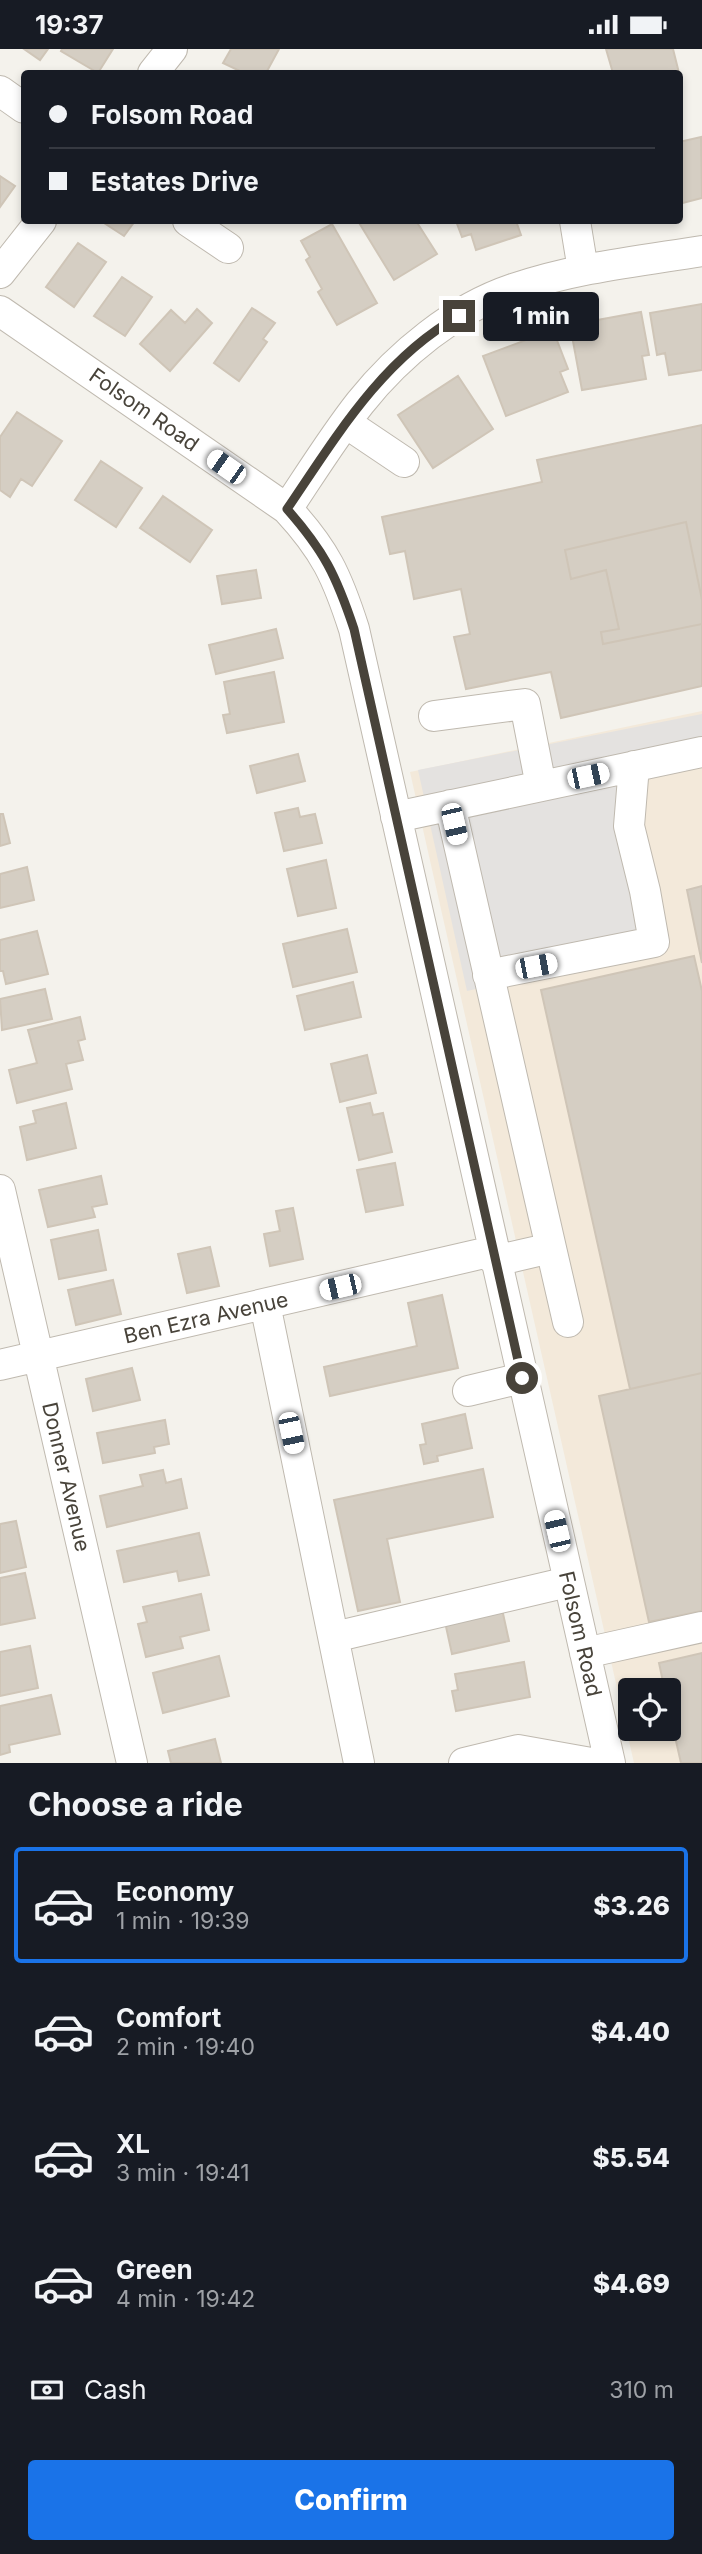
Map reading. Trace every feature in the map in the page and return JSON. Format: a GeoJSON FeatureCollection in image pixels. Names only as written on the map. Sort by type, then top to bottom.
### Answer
{"type":"FeatureCollection","features":[{"type":"Feature","properties":{"kind":"street"},"geometry":{"type":"LineString","coordinates":[[155,70],[172,49]]}},
{"type":"Feature","properties":{"kind":"street"},"geometry":{"type":"LineString","coordinates":[[0,91],[21,106]]}},
{"type":"Feature","properties":{"kind":"street"},"geometry":{"type":"LineString","coordinates":[[0,273],[39,224]]}},
{"type":"Feature","properties":{"kind":"street"},"geometry":{"type":"LineString","coordinates":[[192,224],[228,248]]}},
{"type":"Feature","properties":{"kind":"street"},"geometry":{"type":"LineString","coordinates":[[575,224],[583,270]]}},
{"type":"Feature","properties":{"kind":"street"},"geometry":{"type":"LineString","coordinates":[[287,509],[360,402],[408,352],[442,325],[510,290],[583,270],[702,251]]}},
{"type":"Feature","properties":{"kind":"street","name":"Folsom Road"},"geometry":{"type":"LineString","coordinates":[[0,311],[287,509],[311,535],[327,559],[342,593],[354,629],[610,1763]]}},
{"type":"Feature","properties":{"kind":"street"},"geometry":{"type":"LineString","coordinates":[[346,423],[404,462]]}},
{"type":"Feature","properties":{"kind":"street"},"geometry":{"type":"LineString","coordinates":[[434,716],[525,704],[541,786]]}},
{"type":"Feature","properties":{"kind":"street"},"geometry":{"type":"LineString","coordinates":[[396,817],[702,752]]}},
{"type":"Feature","properties":{"kind":"street"},"geometry":{"type":"LineString","coordinates":[[488,975],[654,942],[629,826],[634,766]]}},
{"type":"Feature","properties":{"kind":"street"},"geometry":{"type":"LineString","coordinates":[[450,805],[568,1322]]}},
{"type":"Feature","properties":{"kind":"street","name":"Donner Avenue"},"geometry":{"type":"LineString","coordinates":[[0,1190],[132,1763]]}},
{"type":"Feature","properties":{"kind":"street","name":"Ben Ezra Avenue"},"geometry":{"type":"LineString","coordinates":[[0,1365],[265,1304],[494,1256],[551,1248]]}},
{"type":"Feature","properties":{"kind":"street"},"geometry":{"type":"LineString","coordinates":[[265,1304],[298,1431],[359,1763]]}},
{"type":"Feature","properties":{"kind":"street"},"geometry":{"type":"LineString","coordinates":[[468,1391],[522,1378]]}},
{"type":"Feature","properties":{"kind":"street"},"geometry":{"type":"LineString","coordinates":[[334,1637],[568,1582]]}},
{"type":"Feature","properties":{"kind":"street"},"geometry":{"type":"LineString","coordinates":[[585,1653],[702,1627]]}},
{"type":"Feature","properties":{"kind":"street"},"geometry":{"type":"LineString","coordinates":[[471,1762],[518,1750],[591,1763]]}},
{"type":"Feature","properties":{"kind":"shaded area"},"geometry":{"type":"Polygon","coordinates":[[[702,711],[702,1763],[634,1763],[629,1741],[681,1741],[681,1678],[618,1678],[618,1692],[410,772],[702,711]]]}},
{"type":"Feature","properties":{"kind":"shaded area"},"geometry":{"type":"Polygon","coordinates":[[[702,714],[702,767],[620,782],[667,947],[467,991],[418,770],[702,714]]]}},
{"type":"Feature","properties":{"kind":"building"},"geometry":{"type":"Polygon","coordinates":[[[24,49],[48,49],[40,60],[24,49]]]}},
{"type":"Feature","properties":{"kind":"building"},"geometry":{"type":"Polygon","coordinates":[[[113,49],[100,70],[93,70],[61,51],[113,49]]]}},
{"type":"Feature","properties":{"kind":"building"},"geometry":{"type":"Polygon","coordinates":[[[231,49],[279,49],[268,70],[238,70],[223,63],[231,49]]]}},
{"type":"Feature","properties":{"kind":"building"},"geometry":{"type":"Polygon","coordinates":[[[606,49],[673,49],[678,70],[612,70],[606,49]]]}},
{"type":"Feature","properties":{"kind":"building"},"geometry":{"type":"Polygon","coordinates":[[[701,137],[702,198],[683,203],[683,141],[701,137]]]}},
{"type":"Feature","properties":{"kind":"building"},"geometry":{"type":"Polygon","coordinates":[[[0,176],[15,186],[0,207],[0,176]]]}},
{"type":"Feature","properties":{"kind":"building"},"geometry":{"type":"Polygon","coordinates":[[[106,224],[133,224],[124,236],[106,224]]]}},
{"type":"Feature","properties":{"kind":"building"},"geometry":{"type":"Polygon","coordinates":[[[332,224],[377,303],[337,325],[318,292],[322,289],[306,260],[310,257],[301,241],[332,224]]]}},
{"type":"Feature","properties":{"kind":"building"},"geometry":{"type":"Polygon","coordinates":[[[360,224],[418,224],[437,254],[394,280],[360,224]]]}},
{"type":"Feature","properties":{"kind":"building"},"geometry":{"type":"Polygon","coordinates":[[[457,224],[517,224],[521,235],[476,250],[471,234],[462,237],[457,224]]]}},
{"type":"Feature","properties":{"kind":"building"},"geometry":{"type":"Polygon","coordinates":[[[78,243],[106,262],[74,307],[46,287],[78,243]]]}},
{"type":"Feature","properties":{"kind":"building"},"geometry":{"type":"Polygon","coordinates":[[[122,277],[152,297],[125,336],[94,316],[122,277]]]}},
{"type":"Feature","properties":{"kind":"building"},"geometry":{"type":"Polygon","coordinates":[[[702,304],[702,370],[669,375],[665,353],[657,355],[650,313],[702,304]]]}},
{"type":"Feature","properties":{"kind":"building"},"geometry":{"type":"Polygon","coordinates":[[[252,308],[275,323],[263,339],[267,342],[239,381],[214,363],[252,308]]]}},
{"type":"Feature","properties":{"kind":"building"},"geometry":{"type":"Polygon","coordinates":[[[197,309],[212,323],[170,371],[140,344],[171,310],[185,323],[197,309]]]}},
{"type":"Feature","properties":{"kind":"building"},"geometry":{"type":"Polygon","coordinates":[[[641,312],[649,355],[642,356],[646,379],[582,390],[570,325],[641,312]]]}},
{"type":"Feature","properties":{"kind":"building"},"geometry":{"type":"Polygon","coordinates":[[[553,330],[568,369],[560,372],[568,392],[506,416],[483,356],[553,330]]]}},
{"type":"Feature","properties":{"kind":"building"},"geometry":{"type":"Polygon","coordinates":[[[458,376],[493,429],[433,468],[398,415],[458,376]]]}},
{"type":"Feature","properties":{"kind":"building"},"geometry":{"type":"Polygon","coordinates":[[[17,412],[62,441],[32,486],[21,479],[10,497],[0,490],[0,437],[17,412]]]}},
{"type":"Feature","properties":{"kind":"building"},"geometry":{"type":"Polygon","coordinates":[[[702,425],[702,600],[686,522],[565,550],[571,579],[606,570],[619,629],[601,632],[603,644],[702,624],[702,686],[561,718],[551,672],[466,689],[454,637],[470,634],[461,589],[414,599],[405,551],[390,554],[382,517],[542,482],[537,460],[702,425]]]}},
{"type":"Feature","properties":{"kind":"building"},"geometry":{"type":"Polygon","coordinates":[[[702,425],[702,686],[561,718],[551,672],[466,689],[454,637],[470,634],[461,589],[414,599],[405,551],[390,554],[382,517],[542,482],[537,460],[702,425]]]}},
{"type":"Feature","properties":{"kind":"building"},"geometry":{"type":"Polygon","coordinates":[[[101,461],[142,488],[116,527],[75,500],[101,461]]]}},
{"type":"Feature","properties":{"kind":"building"},"geometry":{"type":"Polygon","coordinates":[[[163,496],[212,530],[190,562],[140,528],[163,496]]]}},
{"type":"Feature","properties":{"kind":"building"},"geometry":{"type":"Polygon","coordinates":[[[256,570],[261,598],[222,604],[217,576],[256,570]]]}},
{"type":"Feature","properties":{"kind":"building"},"geometry":{"type":"Polygon","coordinates":[[[276,629],[283,658],[216,674],[209,645],[276,629]]]}},
{"type":"Feature","properties":{"kind":"building"},"geometry":{"type":"Polygon","coordinates":[[[274,672],[284,722],[227,733],[223,715],[230,714],[224,682],[274,672]]]}},
{"type":"Feature","properties":{"kind":"building"},"geometry":{"type":"Polygon","coordinates":[[[298,754],[305,781],[257,793],[250,766],[298,754]]]}},
{"type":"Feature","properties":{"kind":"building"},"geometry":{"type":"Polygon","coordinates":[[[298,808],[300,817],[315,814],[322,843],[284,851],[275,813],[298,808]]]}},
{"type":"Feature","properties":{"kind":"building"},"geometry":{"type":"Polygon","coordinates":[[[0,814],[3,814],[10,843],[0,846],[0,814]]]}},
{"type":"Feature","properties":{"kind":"building"},"geometry":{"type":"Polygon","coordinates":[[[326,860],[336,908],[298,916],[287,869],[326,860]]]}},
{"type":"Feature","properties":{"kind":"building"},"geometry":{"type":"Polygon","coordinates":[[[27,867],[34,900],[0,908],[0,874],[27,867]]]}},
{"type":"Feature","properties":{"kind":"building"},"geometry":{"type":"Polygon","coordinates":[[[702,886],[702,963],[687,890],[702,886]]]}},
{"type":"Feature","properties":{"kind":"building"},"geometry":{"type":"Polygon","coordinates":[[[347,929],[357,972],[293,987],[283,944],[347,929]]]}},
{"type":"Feature","properties":{"kind":"building"},"geometry":{"type":"Polygon","coordinates":[[[37,931],[48,974],[6,984],[3,971],[0,971],[0,940],[37,931]]]}},
{"type":"Feature","properties":{"kind":"building"},"geometry":{"type":"Polygon","coordinates":[[[694,956],[702,991],[702,1373],[630,1389],[541,990],[694,956]]]}},
{"type":"Feature","properties":{"kind":"building"},"geometry":{"type":"Polygon","coordinates":[[[353,982],[361,1017],[305,1030],[297,996],[353,982]]]}},
{"type":"Feature","properties":{"kind":"building"},"geometry":{"type":"Polygon","coordinates":[[[45,989],[52,1019],[2,1030],[0,999],[45,989]]]}},
{"type":"Feature","properties":{"kind":"building"},"geometry":{"type":"Polygon","coordinates":[[[80,1017],[85,1039],[78,1041],[83,1060],[66,1064],[72,1089],[17,1103],[9,1070],[37,1063],[28,1030],[80,1017]]]}},
{"type":"Feature","properties":{"kind":"building"},"geometry":{"type":"Polygon","coordinates":[[[367,1055],[376,1093],[340,1102],[331,1064],[367,1055]]]}},
{"type":"Feature","properties":{"kind":"building"},"geometry":{"type":"Polygon","coordinates":[[[66,1103],[76,1148],[27,1160],[20,1127],[36,1123],[33,1111],[66,1103]]]}},
{"type":"Feature","properties":{"kind":"building"},"geometry":{"type":"Polygon","coordinates":[[[370,1103],[373,1115],[383,1113],[392,1152],[359,1160],[347,1108],[370,1103]]]}},
{"type":"Feature","properties":{"kind":"building"},"geometry":{"type":"Polygon","coordinates":[[[395,1163],[403,1205],[366,1212],[357,1170],[395,1163]]]}},
{"type":"Feature","properties":{"kind":"building"},"geometry":{"type":"Polygon","coordinates":[[[101,1176],[107,1204],[92,1207],[95,1217],[48,1227],[39,1190],[101,1176]]]}},
{"type":"Feature","properties":{"kind":"building"},"geometry":{"type":"Polygon","coordinates":[[[293,1208],[303,1259],[270,1266],[264,1234],[280,1231],[276,1211],[293,1208]]]}},
{"type":"Feature","properties":{"kind":"building"},"geometry":{"type":"Polygon","coordinates":[[[98,1230],[106,1270],[59,1279],[51,1240],[98,1230]]]}},
{"type":"Feature","properties":{"kind":"building"},"geometry":{"type":"Polygon","coordinates":[[[210,1247],[219,1286],[187,1293],[178,1254],[210,1247]]]}},
{"type":"Feature","properties":{"kind":"building"},"geometry":{"type":"Polygon","coordinates":[[[113,1280],[121,1314],[76,1325],[68,1290],[113,1280]]]}},
{"type":"Feature","properties":{"kind":"building"},"geometry":{"type":"Polygon","coordinates":[[[442,1295],[458,1368],[330,1396],[324,1367],[417,1346],[408,1303],[442,1295]]]}},
{"type":"Feature","properties":{"kind":"building"},"geometry":{"type":"Polygon","coordinates":[[[132,1368],[140,1400],[93,1411],[86,1379],[132,1368]]]}},
{"type":"Feature","properties":{"kind":"building"},"geometry":{"type":"Polygon","coordinates":[[[702,1373],[702,1611],[649,1622],[599,1396],[702,1373]]]}},
{"type":"Feature","properties":{"kind":"building"},"geometry":{"type":"Polygon","coordinates":[[[465,1414],[472,1448],[437,1456],[438,1461],[424,1464],[420,1445],[426,1444],[422,1424],[465,1414]]]}},
{"type":"Feature","properties":{"kind":"building"},"geometry":{"type":"Polygon","coordinates":[[[165,1420],[169,1444],[154,1447],[155,1453],[103,1463],[97,1433],[165,1420]]]}},
{"type":"Feature","properties":{"kind":"building"},"geometry":{"type":"Polygon","coordinates":[[[483,1469],[493,1517],[387,1539],[400,1602],[358,1611],[334,1500],[483,1469]]]}},
{"type":"Feature","properties":{"kind":"building"},"geometry":{"type":"Polygon","coordinates":[[[163,1470],[166,1483],[181,1479],[187,1508],[107,1527],[100,1496],[143,1486],[140,1475],[163,1470]]]}},
{"type":"Feature","properties":{"kind":"building"},"geometry":{"type":"Polygon","coordinates":[[[16,1521],[26,1567],[0,1573],[0,1524],[16,1521]]]}},
{"type":"Feature","properties":{"kind":"building"},"geometry":{"type":"Polygon","coordinates":[[[199,1533],[209,1575],[179,1581],[177,1571],[124,1582],[117,1551],[199,1533]]]}},
{"type":"Feature","properties":{"kind":"building"},"geometry":{"type":"Polygon","coordinates":[[[25,1573],[35,1618],[0,1625],[0,1578],[25,1573]]]}},
{"type":"Feature","properties":{"kind":"building"},"geometry":{"type":"Polygon","coordinates":[[[201,1594],[209,1630],[180,1637],[183,1648],[146,1657],[138,1624],[147,1622],[143,1607],[201,1594]]]}},
{"type":"Feature","properties":{"kind":"building"},"geometry":{"type":"Polygon","coordinates":[[[502,1609],[509,1641],[452,1654],[445,1622],[502,1609]]]}},
{"type":"Feature","properties":{"kind":"building"},"geometry":{"type":"Polygon","coordinates":[[[30,1646],[38,1688],[0,1696],[0,1652],[30,1646]]]}},
{"type":"Feature","properties":{"kind":"building"},"geometry":{"type":"Polygon","coordinates":[[[702,1653],[702,1763],[681,1763],[676,1741],[681,1741],[681,1678],[662,1678],[659,1663],[702,1653]]]}},
{"type":"Feature","properties":{"kind":"building"},"geometry":{"type":"Polygon","coordinates":[[[219,1656],[229,1696],[163,1713],[153,1673],[219,1656]]]}},
{"type":"Feature","properties":{"kind":"building"},"geometry":{"type":"Polygon","coordinates":[[[524,1662],[530,1697],[456,1711],[452,1691],[458,1690],[455,1674],[524,1662]]]}},
{"type":"Feature","properties":{"kind":"building"},"geometry":{"type":"Polygon","coordinates":[[[51,1695],[60,1734],[9,1745],[10,1752],[0,1755],[0,1706],[51,1695]]]}},
{"type":"Feature","properties":{"kind":"building"},"geometry":{"type":"Polygon","coordinates":[[[215,1739],[221,1763],[171,1763],[168,1751],[215,1739]]]}},
{"type":"Feature","properties":{"kind":"route"},"geometry":{"type":"LineString","coordinates":[[459,316],[442,325],[408,352],[360,402],[287,509],[311,535],[327,559],[354,629],[522,1378]]}}]}
